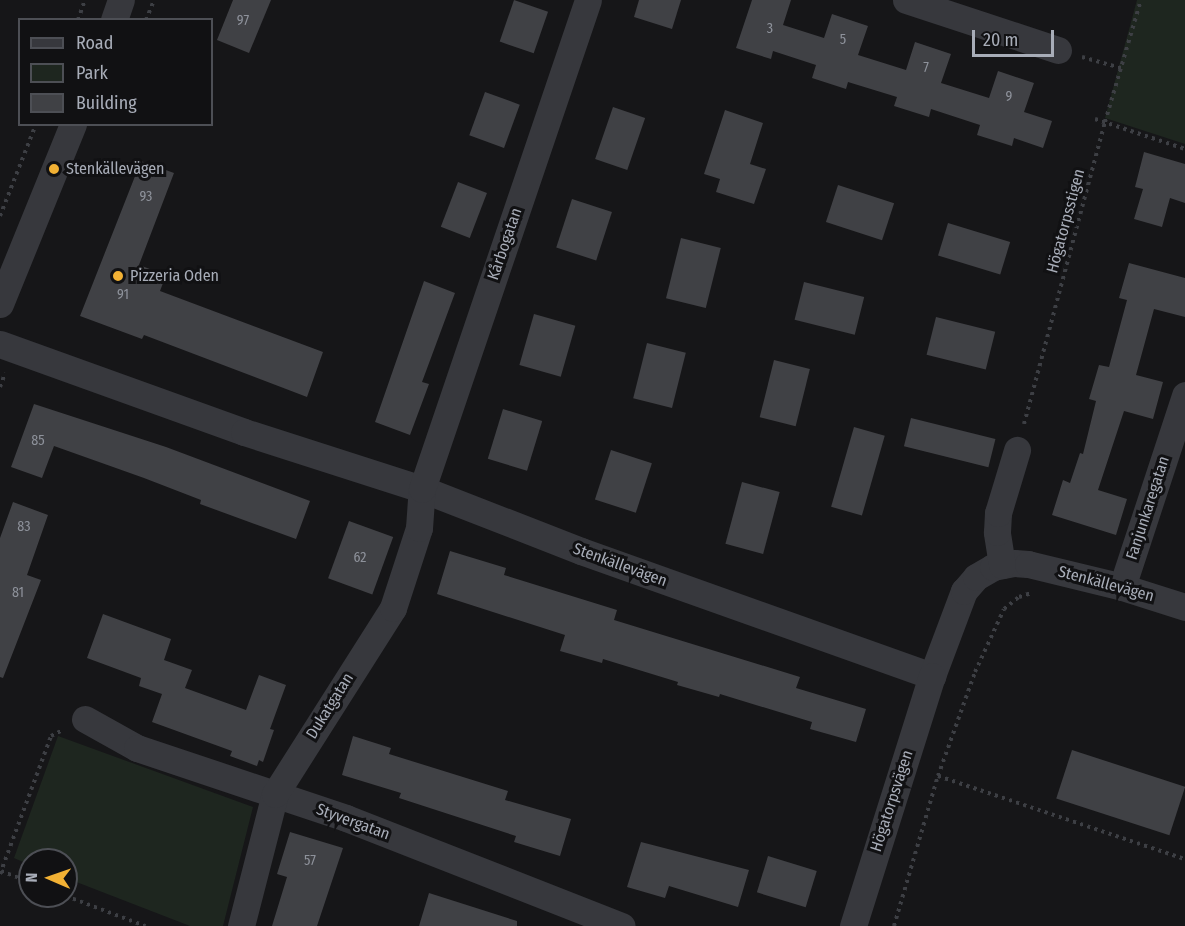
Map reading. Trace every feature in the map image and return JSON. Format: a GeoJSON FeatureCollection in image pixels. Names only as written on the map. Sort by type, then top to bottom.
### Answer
{"type":"FeatureCollection","features":[{"type":"Feature","properties":{"kind":"street"},"geometry":{"type":"LineString","coordinates":[[115,18],[121,0]]}},
{"type":"Feature","properties":{"kind":"street","name":"Kårbogatan"},"geometry":{"type":"LineString","coordinates":[[422,489],[588,0]]}},
{"type":"Feature","properties":{"kind":"street"},"geometry":{"type":"LineString","coordinates":[[906,0],[1058,50]]}},
{"type":"Feature","properties":{"kind":"street"},"geometry":{"type":"LineString","coordinates":[[0,304],[72,126]]}},
{"type":"Feature","properties":{"kind":"street","name":"Stenkällevägen"},"geometry":{"type":"LineString","coordinates":[[0,344],[244,432],[422,489],[592,555],[932,676],[964,591],[975,577],[1002,565],[1028,564],[1122,587],[1185,607]]}},
{"type":"Feature","properties":{"kind":"street","name":"Fanjunkaregatan"},"geometry":{"type":"LineString","coordinates":[[1122,587],[1185,395]]}},
{"type":"Feature","properties":{"kind":"street"},"geometry":{"type":"LineString","coordinates":[[1002,565],[997,532],[998,513],[1017,450]]}},
{"type":"Feature","properties":{"kind":"street","name":"Dukatgatan"},"geometry":{"type":"LineString","coordinates":[[241,926],[275,794],[393,608],[419,528],[422,489]]}},
{"type":"Feature","properties":{"kind":"street","name":"Högatorpsvägen"},"geometry":{"type":"LineString","coordinates":[[853,926],[932,676]]}},
{"type":"Feature","properties":{"kind":"street","name":"Styvergatan"},"geometry":{"type":"LineString","coordinates":[[85,719],[137,748],[346,818],[622,926]]}},
{"type":"Feature","properties":{"kind":"path"},"geometry":{"type":"LineString","coordinates":[[79,18],[85,0]]}},
{"type":"Feature","properties":{"kind":"path"},"geometry":{"type":"LineString","coordinates":[[147,18],[154,0]]}},
{"type":"Feature","properties":{"kind":"path","name":"Högatorpsstigen"},"geometry":{"type":"LineString","coordinates":[[1017,450],[1105,122],[1141,0]]}},
{"type":"Feature","properties":{"kind":"path"},"geometry":{"type":"LineString","coordinates":[[1058,50],[1121,68]]}},
{"type":"Feature","properties":{"kind":"path"},"geometry":{"type":"LineString","coordinates":[[1095,119],[1185,149]]}},
{"type":"Feature","properties":{"kind":"path"},"geometry":{"type":"LineString","coordinates":[[0,216],[35,126]]}},
{"type":"Feature","properties":{"kind":"path"},"geometry":{"type":"LineString","coordinates":[[894,926],[938,776],[975,672],[1004,609],[1018,597],[1037,592]]}},
{"type":"Feature","properties":{"kind":"path"},"geometry":{"type":"LineString","coordinates":[[18,878],[1,873],[2,861],[51,736],[85,719]]}},
{"type":"Feature","properties":{"kind":"path"},"geometry":{"type":"LineString","coordinates":[[938,776],[1185,859]]}},
{"type":"Feature","properties":{"kind":"path"},"geometry":{"type":"LineString","coordinates":[[78,901],[145,926]]}},
{"type":"Feature","properties":{"kind":"green space"},"geometry":{"type":"Polygon","coordinates":[[[1137,0],[1185,0],[1185,144],[1105,118],[1137,0]]]}},
{"type":"Feature","properties":{"kind":"green space"},"geometry":{"type":"Polygon","coordinates":[[[58,736],[253,807],[223,926],[190,926],[78,883],[78,848],[18,848],[18,860],[14,858],[58,736]]]}},
{"type":"Feature","properties":{"kind":"building"},"geometry":{"type":"Polygon","coordinates":[[[233,0],[271,0],[249,53],[217,40],[233,0]]]}},
{"type":"Feature","properties":{"kind":"building"},"geometry":{"type":"Polygon","coordinates":[[[514,0],[548,12],[534,53],[500,42],[514,0]]]}},
{"type":"Feature","properties":{"kind":"building"},"geometry":{"type":"Polygon","coordinates":[[[639,0],[681,0],[672,29],[634,17],[639,0]]]}},
{"type":"Feature","properties":{"kind":"building"},"geometry":{"type":"Polygon","coordinates":[[[752,0],[791,0],[783,25],[824,38],[832,14],[868,26],[858,55],[906,70],[915,42],[951,54],[941,83],[989,98],[998,71],[1034,83],[1024,112],[1052,121],[1043,148],[1014,138],[1012,146],[977,135],[980,125],[931,109],[929,117],[894,106],[897,97],[848,82],[846,89],[812,78],[816,65],[773,51],[771,59],[736,48],[752,0]]]}},
{"type":"Feature","properties":{"kind":"building"},"geometry":{"type":"Polygon","coordinates":[[[485,92],[520,105],[504,148],[469,135],[485,92]]]}},
{"type":"Feature","properties":{"kind":"building"},"geometry":{"type":"Polygon","coordinates":[[[613,107],[645,118],[627,170],[595,159],[613,107]]]}},
{"type":"Feature","properties":{"kind":"building"},"geometry":{"type":"Polygon","coordinates":[[[725,110],[763,123],[750,164],[766,169],[754,204],[716,192],[720,179],[704,174],[725,110]]]}},
{"type":"Feature","properties":{"kind":"building"},"geometry":{"type":"Polygon","coordinates":[[[1144,152],[1185,164],[1185,203],[1170,198],[1162,227],[1134,219],[1143,189],[1135,187],[1144,152]]]}},
{"type":"Feature","properties":{"kind":"building"},"geometry":{"type":"Polygon","coordinates":[[[141,161],[174,173],[139,265],[166,275],[160,291],[323,352],[307,397],[144,335],[142,339],[80,316],[141,161]]]}},
{"type":"Feature","properties":{"kind":"building"},"geometry":{"type":"Polygon","coordinates":[[[458,182],[487,193],[470,238],[441,227],[458,182]]]}},
{"type":"Feature","properties":{"kind":"building"},"geometry":{"type":"Polygon","coordinates":[[[838,185],[894,203],[882,240],[826,222],[838,185]]]}},
{"type":"Feature","properties":{"kind":"building"},"geometry":{"type":"Polygon","coordinates":[[[572,199],[612,212],[596,260],[556,248],[572,199]]]}},
{"type":"Feature","properties":{"kind":"building"},"geometry":{"type":"Polygon","coordinates":[[[948,223],[1010,242],[1000,275],[938,256],[948,223]]]}},
{"type":"Feature","properties":{"kind":"building"},"geometry":{"type":"Polygon","coordinates":[[[681,238],[721,248],[706,308],[666,298],[681,238]]]}},
{"type":"Feature","properties":{"kind":"building"},"geometry":{"type":"Polygon","coordinates":[[[1129,263],[1185,278],[1185,317],[1154,309],[1136,375],[1163,382],[1153,419],[1124,411],[1098,490],[1127,499],[1116,535],[1052,515],[1063,480],[1070,483],[1080,453],[1083,454],[1096,401],[1089,399],[1099,365],[1109,367],[1127,300],[1119,298],[1129,263]]]}},
{"type":"Feature","properties":{"kind":"building"},"geometry":{"type":"Polygon","coordinates":[[[424,281],[455,293],[422,382],[429,384],[410,435],[375,422],[424,281]]]}},
{"type":"Feature","properties":{"kind":"building"},"geometry":{"type":"Polygon","coordinates":[[[804,282],[864,297],[855,335],[795,320],[804,282]]]}},
{"type":"Feature","properties":{"kind":"building"},"geometry":{"type":"Polygon","coordinates":[[[534,314],[575,326],[561,377],[519,365],[534,314]]]}},
{"type":"Feature","properties":{"kind":"building"},"geometry":{"type":"Polygon","coordinates":[[[936,317],[995,332],[986,370],[927,355],[936,317]]]}},
{"type":"Feature","properties":{"kind":"building"},"geometry":{"type":"Polygon","coordinates":[[[647,343],[686,353],[672,408],[633,398],[647,343]]]}},
{"type":"Feature","properties":{"kind":"building"},"geometry":{"type":"Polygon","coordinates":[[[774,360],[810,369],[796,426],[760,417],[774,360]]]}},
{"type":"Feature","properties":{"kind":"building"},"geometry":{"type":"Polygon","coordinates":[[[34,404],[166,447],[310,501],[296,539],[200,504],[201,500],[144,478],[54,446],[42,478],[11,467],[34,404]]]}},
{"type":"Feature","properties":{"kind":"building"},"geometry":{"type":"Polygon","coordinates":[[[503,409],[542,421],[527,471],[488,459],[503,409]]]}},
{"type":"Feature","properties":{"kind":"building"},"geometry":{"type":"Polygon","coordinates":[[[911,418],[995,439],[988,467],[904,446],[911,418]]]}},
{"type":"Feature","properties":{"kind":"building"},"geometry":{"type":"Polygon","coordinates":[[[854,427],[885,436],[862,516],[831,507],[854,427]]]}},
{"type":"Feature","properties":{"kind":"building"},"geometry":{"type":"Polygon","coordinates":[[[611,450],[652,463],[636,513],[595,499],[611,450]]]}},
{"type":"Feature","properties":{"kind":"building"},"geometry":{"type":"Polygon","coordinates":[[[742,482],[780,492],[763,554],[725,544],[742,482]]]}},
{"type":"Feature","properties":{"kind":"building"},"geometry":{"type":"Polygon","coordinates":[[[13,502],[48,515],[27,575],[41,580],[3,678],[0,677],[0,538],[13,502]]]}},
{"type":"Feature","properties":{"kind":"building"},"geometry":{"type":"Polygon","coordinates":[[[349,521],[393,537],[372,594],[328,578],[349,521]]]}},
{"type":"Feature","properties":{"kind":"building"},"geometry":{"type":"Polygon","coordinates":[[[450,551],[506,568],[504,575],[617,610],[614,620],[800,677],[796,688],[866,709],[856,742],[810,729],[812,722],[720,694],[719,697],[677,685],[678,682],[603,659],[602,663],[560,651],[565,635],[437,594],[450,551]]]}},
{"type":"Feature","properties":{"kind":"building"},"geometry":{"type":"Polygon","coordinates":[[[103,614],[171,639],[164,660],[192,670],[185,688],[246,710],[259,675],[286,685],[270,729],[274,730],[263,762],[259,760],[257,766],[230,756],[232,751],[152,722],[162,694],[139,686],[141,678],[87,658],[103,614]]]}},
{"type":"Feature","properties":{"kind":"building"},"geometry":{"type":"Polygon","coordinates":[[[353,736],[391,748],[389,754],[508,791],[505,800],[571,819],[560,856],[514,842],[516,836],[399,798],[401,793],[342,775],[353,736]]]}},
{"type":"Feature","properties":{"kind":"building"},"geometry":{"type":"Polygon","coordinates":[[[1072,750],[1185,787],[1169,835],[1056,799],[1072,750]]]}},
{"type":"Feature","properties":{"kind":"building"},"geometry":{"type":"Polygon","coordinates":[[[290,832],[343,848],[317,926],[272,926],[287,877],[277,874],[290,832]]]}},
{"type":"Feature","properties":{"kind":"building"},"geometry":{"type":"Polygon","coordinates":[[[641,842],[749,870],[738,907],[669,886],[665,898],[627,887],[641,842]]]}},
{"type":"Feature","properties":{"kind":"building"},"geometry":{"type":"Polygon","coordinates":[[[768,856],[817,871],[806,907],[757,892],[768,856]]]}},
{"type":"Feature","properties":{"kind":"building"},"geometry":{"type":"Polygon","coordinates":[[[429,893],[517,921],[517,926],[419,926],[429,893]]]}},
{"type":"Feature","properties":{"kind":"place","name":"Stenkällevägen"},"geometry":{"type":"Point","coordinates":[54,169]}},
{"type":"Feature","properties":{"kind":"place","name":"Pizzeria Oden"},"geometry":{"type":"Point","coordinates":[118,276]}}]}
